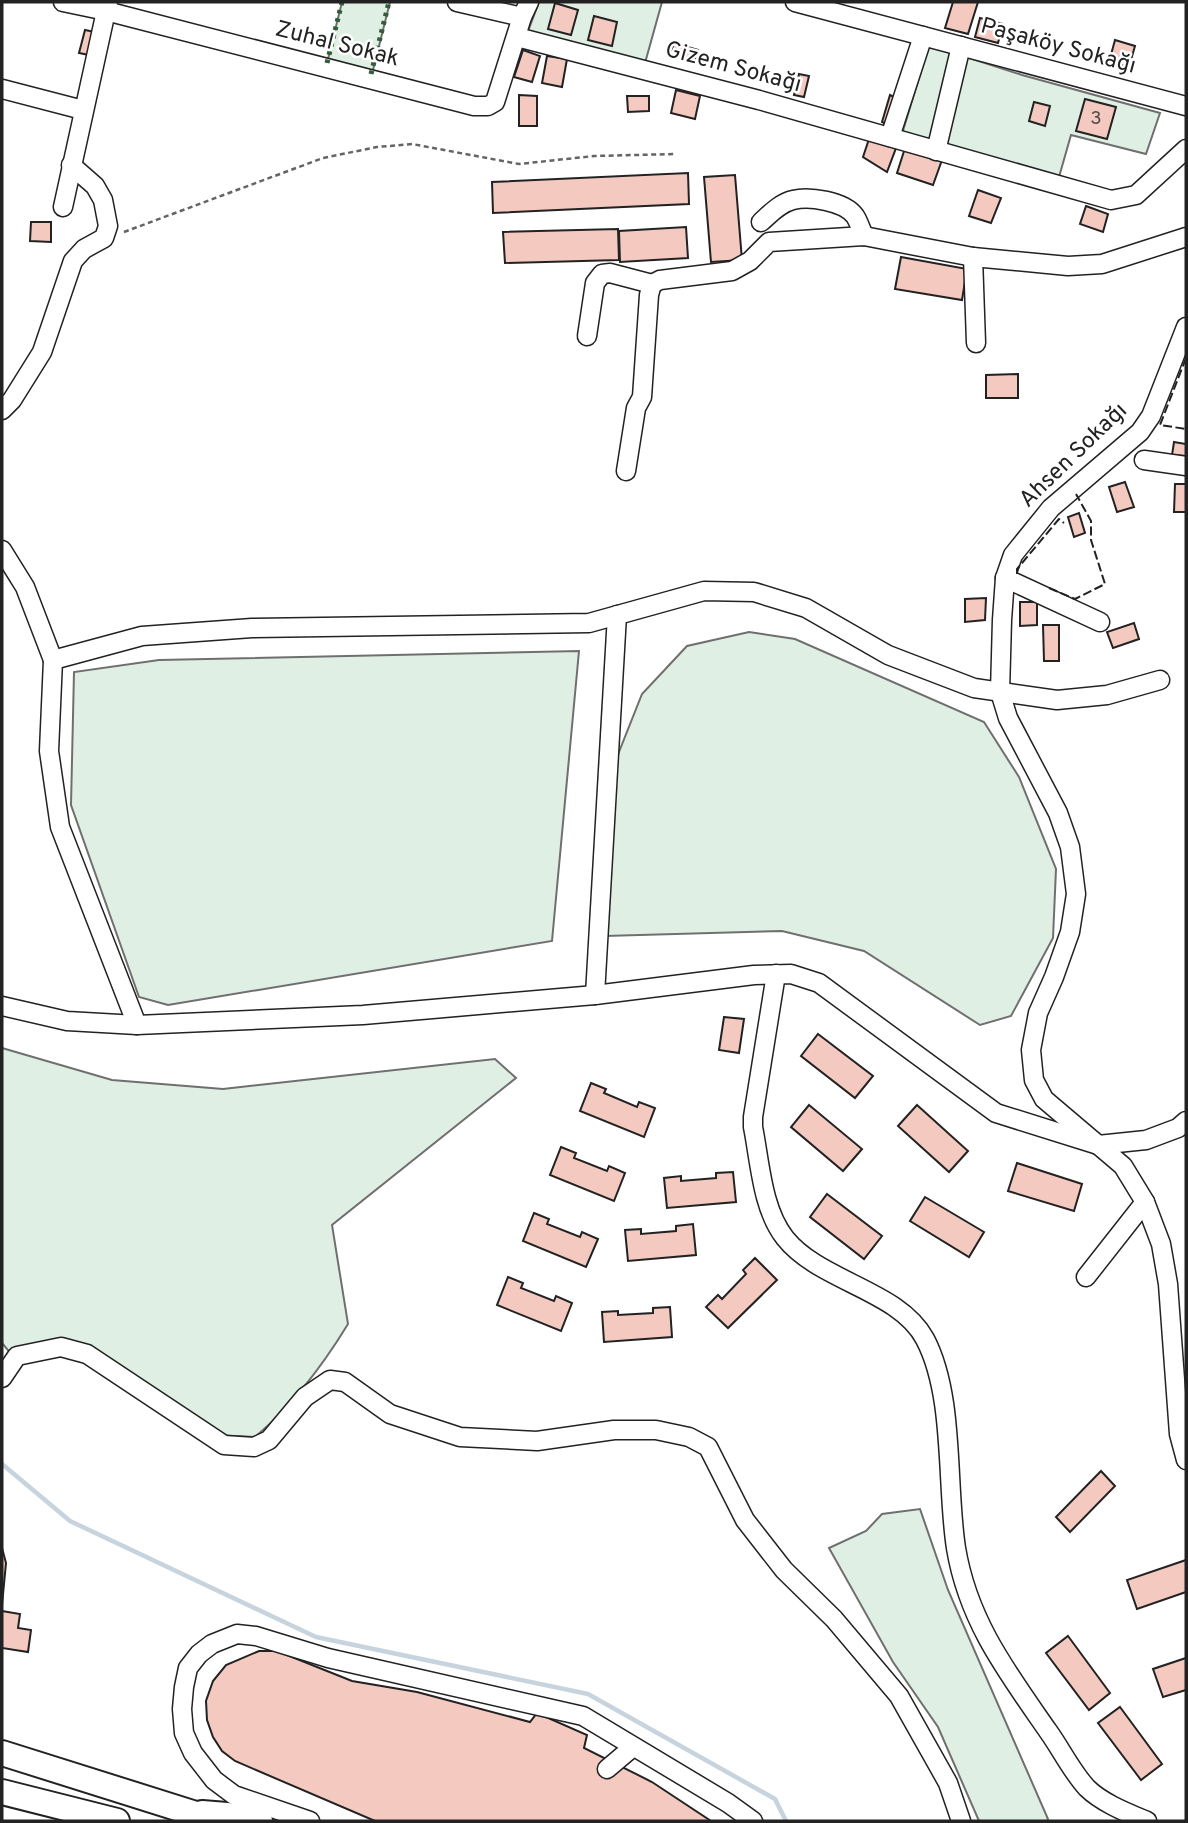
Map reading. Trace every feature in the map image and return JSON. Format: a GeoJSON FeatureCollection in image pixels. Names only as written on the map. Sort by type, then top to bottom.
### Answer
{"type":"FeatureCollection","features":[{"type":"Feature","properties":{"kind":"highway"},"geometry":{"type":"LineString","coordinates":[[2,1753],[218,1821]]}},
{"type":"Feature","properties":{"kind":"highway"},"geometry":{"type":"LineString","coordinates":[[2,1791],[117,1821]]}},
{"type":"Feature","properties":{"kind":"highway"},"geometry":{"type":"LineString","coordinates":[[191,1812],[239,1816],[260,1821]]}},
{"type":"Feature","properties":{"kind":"street","name":"Zuhal Sokak"},"geometry":{"type":"LineString","coordinates":[[63,2],[107,6],[474,106],[488,106],[495,102],[525,9]]}},
{"type":"Feature","properties":{"kind":"street"},"geometry":{"type":"LineString","coordinates":[[457,2],[525,9]]}},
{"type":"Feature","properties":{"kind":"street","name":"Paşaköy Sokağı"},"geometry":{"type":"LineString","coordinates":[[795,2],[1186,106]]}},
{"type":"Feature","properties":{"kind":"street"},"geometry":{"type":"LineString","coordinates":[[63,207],[107,6]]}},
{"type":"Feature","properties":{"kind":"street"},"geometry":{"type":"LineString","coordinates":[[890,137],[923,36]]}},
{"type":"Feature","properties":{"kind":"street","name":"Gizem Sokağı"},"geometry":{"type":"LineString","coordinates":[[517,37],[747,96],[1111,201],[1136,195],[1186,149]]}},
{"type":"Feature","properties":{"kind":"street"},"geometry":{"type":"LineString","coordinates":[[936,151],[961,46]]}},
{"type":"Feature","properties":{"kind":"street"},"geometry":{"type":"LineString","coordinates":[[2,89],[83,110]]}},
{"type":"Feature","properties":{"kind":"street"},"geometry":{"type":"LineString","coordinates":[[2,410],[12,400],[42,352],[73,261],[84,249],[104,238],[108,226],[103,200],[95,186],[71,165]]}},
{"type":"Feature","properties":{"kind":"street"},"geometry":{"type":"LineString","coordinates":[[761,222],[781,205],[795,199],[829,201],[844,205],[855,216],[864,236]]}},
{"type":"Feature","properties":{"kind":"street"},"geometry":{"type":"LineString","coordinates":[[587,336],[595,283],[602,274],[610,273],[652,284],[660,280],[732,271],[750,261],[769,242],[864,236],[973,257],[1068,266],[1102,264],[1186,237]]}},
{"type":"Feature","properties":{"kind":"street"},"geometry":{"type":"LineString","coordinates":[[973,257],[976,343]]}},
{"type":"Feature","properties":{"kind":"street"},"geometry":{"type":"LineString","coordinates":[[626,471],[636,408],[642,397],[652,284]]}},
{"type":"Feature","properties":{"kind":"street","name":"Ahsen Sokağı"},"geometry":{"type":"LineString","coordinates":[[1005,578],[1013,555],[1051,508],[1140,432],[1150,416],[1186,327]]}},
{"type":"Feature","properties":{"kind":"street"},"geometry":{"type":"LineString","coordinates":[[1144,460],[1186,467]]}},
{"type":"Feature","properties":{"kind":"street"},"geometry":{"type":"LineString","coordinates":[[2,550],[25,587],[54,660],[49,751],[60,827],[137,1025]]}},
{"type":"Feature","properties":{"kind":"street"},"geometry":{"type":"LineString","coordinates":[[1100,622],[1005,578],[1000,692],[1013,727],[1058,813],[1070,847],[1076,894],[1070,932],[1038,1013],[1031,1050],[1034,1080],[1044,1099],[1123,1166],[1145,1202],[1161,1244],[1168,1284],[1179,1434],[1186,1461]]}},
{"type":"Feature","properties":{"kind":"street"},"geometry":{"type":"LineString","coordinates":[[54,660],[142,636],[252,628],[589,622],[704,591],[754,592],[806,608],[888,655],[974,688],[1057,700],[1107,695],[1160,680]]}},
{"type":"Feature","properties":{"kind":"street"},"geometry":{"type":"LineString","coordinates":[[595,995],[617,615]]}},
{"type":"Feature","properties":{"kind":"street"},"geometry":{"type":"LineString","coordinates":[[776,974],[753,1117],[770,1209],[784,1236],[798,1252],[899,1309],[924,1337],[938,1369],[945,1412],[956,1549],[964,1587],[977,1622],[994,1652],[1088,1788],[1124,1812],[1147,1821]]}},
{"type":"Feature","properties":{"kind":"street"},"geometry":{"type":"LineString","coordinates":[[2,1006],[67,1021],[137,1025],[363,1015],[595,995],[754,975],[792,974],[819,983],[996,1114],[1098,1145],[1146,1140],[1178,1128],[1186,1121]]}},
{"type":"Feature","properties":{"kind":"street"},"geometry":{"type":"LineString","coordinates":[[1086,1277],[1145,1202]]}},
{"type":"Feature","properties":{"kind":"street"},"geometry":{"type":"LineString","coordinates":[[2,1378],[17,1356],[61,1348],[87,1354],[224,1445],[254,1447],[269,1440],[305,1397],[330,1380],[345,1382],[390,1415],[460,1437],[537,1441],[614,1430],[656,1430],[689,1437],[708,1447],[745,1520],[784,1570],[834,1619],[898,1696],[947,1783],[961,1821]]}},
{"type":"Feature","properties":{"kind":"street"},"geometry":{"type":"LineString","coordinates":[[310,1821],[234,1795],[214,1780],[193,1753],[184,1733],[184,1687],[188,1668],[199,1654],[212,1644],[237,1634],[256,1636],[328,1658],[583,1716],[753,1821]]}},
{"type":"Feature","properties":{"kind":"street"},"geometry":{"type":"LineString","coordinates":[[607,1769],[633,1747]]}},
{"type":"Feature","properties":{"kind":"path"},"geometry":{"type":"LineString","coordinates":[[106,232],[124,232],[323,158],[377,147],[412,144],[519,164],[594,156],[675,154]]}},
{"type":"Feature","properties":{"kind":"green space"},"geometry":{"type":"Polygon","coordinates":[[[342,2],[390,2],[372,74],[327,63],[342,2]]]}},
{"type":"Feature","properties":{"kind":"green space"},"geometry":{"type":"Polygon","coordinates":[[[539,2],[662,2],[645,63],[527,34],[539,2]]]}},
{"type":"Feature","properties":{"kind":"green space"},"geometry":{"type":"Polygon","coordinates":[[[929,45],[1022,75],[1160,113],[1146,154],[1071,135],[1059,177],[902,134],[929,45]]]}},
{"type":"Feature","properties":{"kind":"green space"},"geometry":{"type":"Polygon","coordinates":[[[749,632],[795,639],[984,722],[1019,777],[1056,869],[1053,938],[1011,1016],[980,1025],[864,951],[782,931],[605,936],[613,767],[642,694],[687,646],[749,632]]]}},
{"type":"Feature","properties":{"kind":"green space"},"geometry":{"type":"Polygon","coordinates":[[[579,651],[552,941],[168,1005],[139,997],[71,805],[74,672],[159,660],[579,651]]]}},
{"type":"Feature","properties":{"kind":"green space"},"geometry":{"type":"Polygon","coordinates":[[[2,1048],[112,1080],[223,1089],[495,1059],[516,1078],[332,1225],[348,1324],[306,1384],[282,1412],[255,1437],[215,1435],[87,1350],[15,1359],[2,1343],[2,1048]]]}},
{"type":"Feature","properties":{"kind":"green space"},"geometry":{"type":"Polygon","coordinates":[[[920,1509],[948,1590],[1047,1821],[979,1821],[938,1727],[893,1662],[829,1548],[866,1531],[882,1514],[920,1509]]]}},
{"type":"Feature","properties":{"kind":"building"},"geometry":{"type":"Polygon","coordinates":[[[953,2],[978,2],[968,34],[945,28],[953,2]]]}},
{"type":"Feature","properties":{"kind":"building"},"geometry":{"type":"Polygon","coordinates":[[[555,3],[578,10],[571,35],[548,29],[555,3]]]}},
{"type":"Feature","properties":{"kind":"building"},"geometry":{"type":"Polygon","coordinates":[[[594,16],[617,22],[612,46],[588,40],[594,16]]]}},
{"type":"Feature","properties":{"kind":"building"},"geometry":{"type":"Polygon","coordinates":[[[980,18],[1003,24],[998,43],[975,37],[980,18]]]}},
{"type":"Feature","properties":{"kind":"building"},"geometry":{"type":"Polygon","coordinates":[[[85,30],[95,32],[89,55],[79,53],[85,30]]]}},
{"type":"Feature","properties":{"kind":"building"},"geometry":{"type":"Polygon","coordinates":[[[1115,40],[1135,46],[1129,67],[1109,62],[1115,40]]]}},
{"type":"Feature","properties":{"kind":"building"},"geometry":{"type":"Polygon","coordinates":[[[674,43],[698,50],[695,60],[671,53],[674,43]]]}},
{"type":"Feature","properties":{"kind":"building"},"geometry":{"type":"Polygon","coordinates":[[[523,50],[540,56],[532,82],[514,77],[523,50]]]}},
{"type":"Feature","properties":{"kind":"building"},"geometry":{"type":"Polygon","coordinates":[[[547,56],[567,59],[562,87],[542,83],[547,56]]]}},
{"type":"Feature","properties":{"kind":"building"},"geometry":{"type":"Polygon","coordinates":[[[799,74],[809,76],[804,97],[794,95],[799,74]]]}},
{"type":"Feature","properties":{"kind":"building"},"geometry":{"type":"Polygon","coordinates":[[[676,90],[700,96],[695,119],[671,113],[676,90]]]}},
{"type":"Feature","properties":{"kind":"building"},"geometry":{"type":"Polygon","coordinates":[[[519,95],[537,96],[537,126],[519,126],[519,95]]]}},
{"type":"Feature","properties":{"kind":"building"},"geometry":{"type":"Polygon","coordinates":[[[890,95],[894,97],[886,124],[882,122],[890,95]]]}},
{"type":"Feature","properties":{"kind":"building"},"geometry":{"type":"Polygon","coordinates":[[[627,96],[649,96],[649,111],[628,112],[627,96]]]}},
{"type":"Feature","properties":{"kind":"building"},"geometry":{"type":"Polygon","coordinates":[[[1085,99],[1116,107],[1107,139],[1076,131],[1085,99]]]}},
{"type":"Feature","properties":{"kind":"building"},"geometry":{"type":"Polygon","coordinates":[[[1034,102],[1050,106],[1045,126],[1029,121],[1034,102]]]}},
{"type":"Feature","properties":{"kind":"building"},"geometry":{"type":"Polygon","coordinates":[[[869,139],[896,148],[887,172],[863,157],[869,139]]]}},
{"type":"Feature","properties":{"kind":"building"},"geometry":{"type":"Polygon","coordinates":[[[905,148],[942,160],[933,185],[897,173],[905,148]]]}},
{"type":"Feature","properties":{"kind":"building"},"geometry":{"type":"Polygon","coordinates":[[[688,173],[689,204],[493,213],[492,182],[688,173]]]}},
{"type":"Feature","properties":{"kind":"building"},"geometry":{"type":"Polygon","coordinates":[[[735,175],[742,260],[711,262],[704,177],[735,175]]]}},
{"type":"Feature","properties":{"kind":"building"},"geometry":{"type":"Polygon","coordinates":[[[978,190],[1001,198],[991,223],[969,216],[978,190]]]}},
{"type":"Feature","properties":{"kind":"building"},"geometry":{"type":"Polygon","coordinates":[[[1086,206],[1108,214],[1103,232],[1080,224],[1086,206]]]}},
{"type":"Feature","properties":{"kind":"building"},"geometry":{"type":"Polygon","coordinates":[[[31,222],[51,222],[51,242],[30,241],[31,222]]]}},
{"type":"Feature","properties":{"kind":"building"},"geometry":{"type":"Polygon","coordinates":[[[686,227],[688,258],[620,262],[619,231],[686,227]]]}},
{"type":"Feature","properties":{"kind":"building"},"geometry":{"type":"Polygon","coordinates":[[[618,229],[619,260],[505,263],[503,232],[618,229]]]}},
{"type":"Feature","properties":{"kind":"building"},"geometry":{"type":"Polygon","coordinates":[[[901,257],[967,269],[962,300],[895,289],[901,257]]]}},
{"type":"Feature","properties":{"kind":"building"},"geometry":{"type":"Polygon","coordinates":[[[1018,374],[1018,398],[986,398],[986,375],[1018,374]]]}},
{"type":"Feature","properties":{"kind":"building"},"geometry":{"type":"Polygon","coordinates":[[[1174,442],[1186,444],[1186,456],[1172,455],[1174,442]]]}},
{"type":"Feature","properties":{"kind":"building"},"geometry":{"type":"Polygon","coordinates":[[[1125,482],[1134,507],[1117,512],[1109,487],[1125,482]]]}},
{"type":"Feature","properties":{"kind":"building"},"geometry":{"type":"Polygon","coordinates":[[[1175,484],[1186,484],[1186,512],[1174,512],[1175,484]]]}},
{"type":"Feature","properties":{"kind":"building"},"geometry":{"type":"Polygon","coordinates":[[[1079,513],[1085,533],[1074,537],[1068,517],[1079,513]]]}},
{"type":"Feature","properties":{"kind":"building"},"geometry":{"type":"Polygon","coordinates":[[[986,598],[985,620],[965,622],[965,599],[986,598]]]}},
{"type":"Feature","properties":{"kind":"building"},"geometry":{"type":"Polygon","coordinates":[[[1020,602],[1037,602],[1037,625],[1020,626],[1020,602]]]}},
{"type":"Feature","properties":{"kind":"building"},"geometry":{"type":"Polygon","coordinates":[[[1134,623],[1139,639],[1113,648],[1107,632],[1134,623]]]}},
{"type":"Feature","properties":{"kind":"building"},"geometry":{"type":"Polygon","coordinates":[[[1043,625],[1059,625],[1059,661],[1044,661],[1043,625]]]}},
{"type":"Feature","properties":{"kind":"building"},"geometry":{"type":"Polygon","coordinates":[[[724,1017],[744,1019],[739,1053],[719,1050],[724,1017]]]}},
{"type":"Feature","properties":{"kind":"building"},"geometry":{"type":"Polygon","coordinates":[[[818,1034],[873,1076],[855,1098],[801,1056],[818,1034]]]}},
{"type":"Feature","properties":{"kind":"building"},"geometry":{"type":"Polygon","coordinates":[[[591,1083],[606,1089],[604,1093],[637,1107],[639,1102],[655,1108],[644,1137],[580,1111],[591,1083]]]}},
{"type":"Feature","properties":{"kind":"building"},"geometry":{"type":"Polygon","coordinates":[[[809,1105],[862,1149],[843,1171],[791,1127],[809,1105]]]}},
{"type":"Feature","properties":{"kind":"building"},"geometry":{"type":"Polygon","coordinates":[[[917,1105],[968,1151],[949,1172],[898,1126],[917,1105]]]}},
{"type":"Feature","properties":{"kind":"building"},"geometry":{"type":"Polygon","coordinates":[[[561,1147],[576,1153],[574,1158],[607,1171],[609,1166],[625,1173],[614,1201],[550,1175],[561,1147]]]}},
{"type":"Feature","properties":{"kind":"building"},"geometry":{"type":"Polygon","coordinates":[[[1017,1163],[1082,1184],[1074,1211],[1008,1191],[1017,1163]]]}},
{"type":"Feature","properties":{"kind":"building"},"geometry":{"type":"Polygon","coordinates":[[[733,1172],[736,1202],[667,1208],[664,1178],[681,1176],[681,1181],[716,1178],[716,1173],[733,1172]]]}},
{"type":"Feature","properties":{"kind":"building"},"geometry":{"type":"Polygon","coordinates":[[[827,1194],[882,1236],[864,1259],[810,1217],[827,1194]]]}},
{"type":"Feature","properties":{"kind":"building"},"geometry":{"type":"Polygon","coordinates":[[[925,1197],[984,1232],[969,1257],[910,1221],[925,1197]]]}},
{"type":"Feature","properties":{"kind":"building"},"geometry":{"type":"Polygon","coordinates":[[[534,1213],[549,1219],[547,1224],[580,1237],[582,1232],[598,1239],[586,1267],[523,1241],[534,1213]]]}},
{"type":"Feature","properties":{"kind":"building"},"geometry":{"type":"Polygon","coordinates":[[[693,1224],[696,1255],[628,1261],[625,1230],[641,1229],[641,1234],[676,1231],[676,1226],[693,1224]]]}},
{"type":"Feature","properties":{"kind":"building"},"geometry":{"type":"Polygon","coordinates":[[[755,1258],[777,1280],[728,1328],[706,1307],[718,1295],[722,1299],[746,1274],[743,1270],[755,1258]]]}},
{"type":"Feature","properties":{"kind":"building"},"geometry":{"type":"Polygon","coordinates":[[[508,1277],[523,1283],[521,1288],[554,1301],[556,1296],[572,1303],[561,1331],[497,1305],[508,1277]]]}},
{"type":"Feature","properties":{"kind":"building"},"geometry":{"type":"Polygon","coordinates":[[[670,1307],[672,1337],[604,1342],[602,1312],[618,1311],[618,1315],[653,1313],[653,1308],[670,1307]]]}},
{"type":"Feature","properties":{"kind":"building"},"geometry":{"type":"Polygon","coordinates":[[[1101,1471],[1115,1486],[1070,1532],[1056,1517],[1101,1471]]]}},
{"type":"Feature","properties":{"kind":"building"},"geometry":{"type":"Polygon","coordinates":[[[2,1548],[6,1563],[2,1605],[2,1548]]]}},
{"type":"Feature","properties":{"kind":"building"},"geometry":{"type":"Polygon","coordinates":[[[1186,1560],[1186,1592],[1137,1609],[1127,1580],[1186,1560]]]}},
{"type":"Feature","properties":{"kind":"building"},"geometry":{"type":"Polygon","coordinates":[[[2,1611],[20,1614],[18,1628],[31,1630],[28,1652],[2,1648],[2,1611]]]}},
{"type":"Feature","properties":{"kind":"building"},"geometry":{"type":"Polygon","coordinates":[[[1068,1636],[1110,1693],[1089,1710],[1046,1653],[1068,1636]]]}},
{"type":"Feature","properties":{"kind":"building"},"geometry":{"type":"Polygon","coordinates":[[[259,1651],[277,1651],[352,1681],[417,1692],[530,1722],[537,1713],[587,1735],[584,1748],[652,1782],[711,1821],[375,1821],[235,1761],[222,1751],[207,1720],[206,1701],[213,1681],[226,1665],[259,1651]]]}},
{"type":"Feature","properties":{"kind":"building"},"geometry":{"type":"Polygon","coordinates":[[[1186,1658],[1186,1690],[1163,1697],[1153,1669],[1186,1658]]]}},
{"type":"Feature","properties":{"kind":"building"},"geometry":{"type":"Polygon","coordinates":[[[1120,1707],[1162,1764],[1141,1780],[1098,1723],[1120,1707]]]}},
{"type":"Feature","properties":{"kind":"waterway"},"geometry":{"type":"LineString","coordinates":[[2,1464],[70,1521],[316,1637],[588,1694],[775,1799],[786,1821]]}},
{"type":"Feature","properties":{"kind":"hedge"},"geometry":{"type":"LineString","coordinates":[[327,63],[342,2]]}},
{"type":"Feature","properties":{"kind":"hedge"},"geometry":{"type":"LineString","coordinates":[[371,74],[389,2]]}},
{"type":"Feature","properties":{"kind":"fence"},"geometry":{"type":"LineString","coordinates":[[1186,358],[1160,425],[1186,429]]}},
{"type":"Feature","properties":{"kind":"fence"},"geometry":{"type":"LineString","coordinates":[[1049,588],[1075,599],[1105,584],[1091,540],[1091,521],[1076,494]]}},
{"type":"Feature","properties":{"kind":"fence"},"geometry":{"type":"LineString","coordinates":[[1017,574],[1017,569],[1059,519],[1064,523]]}}]}
